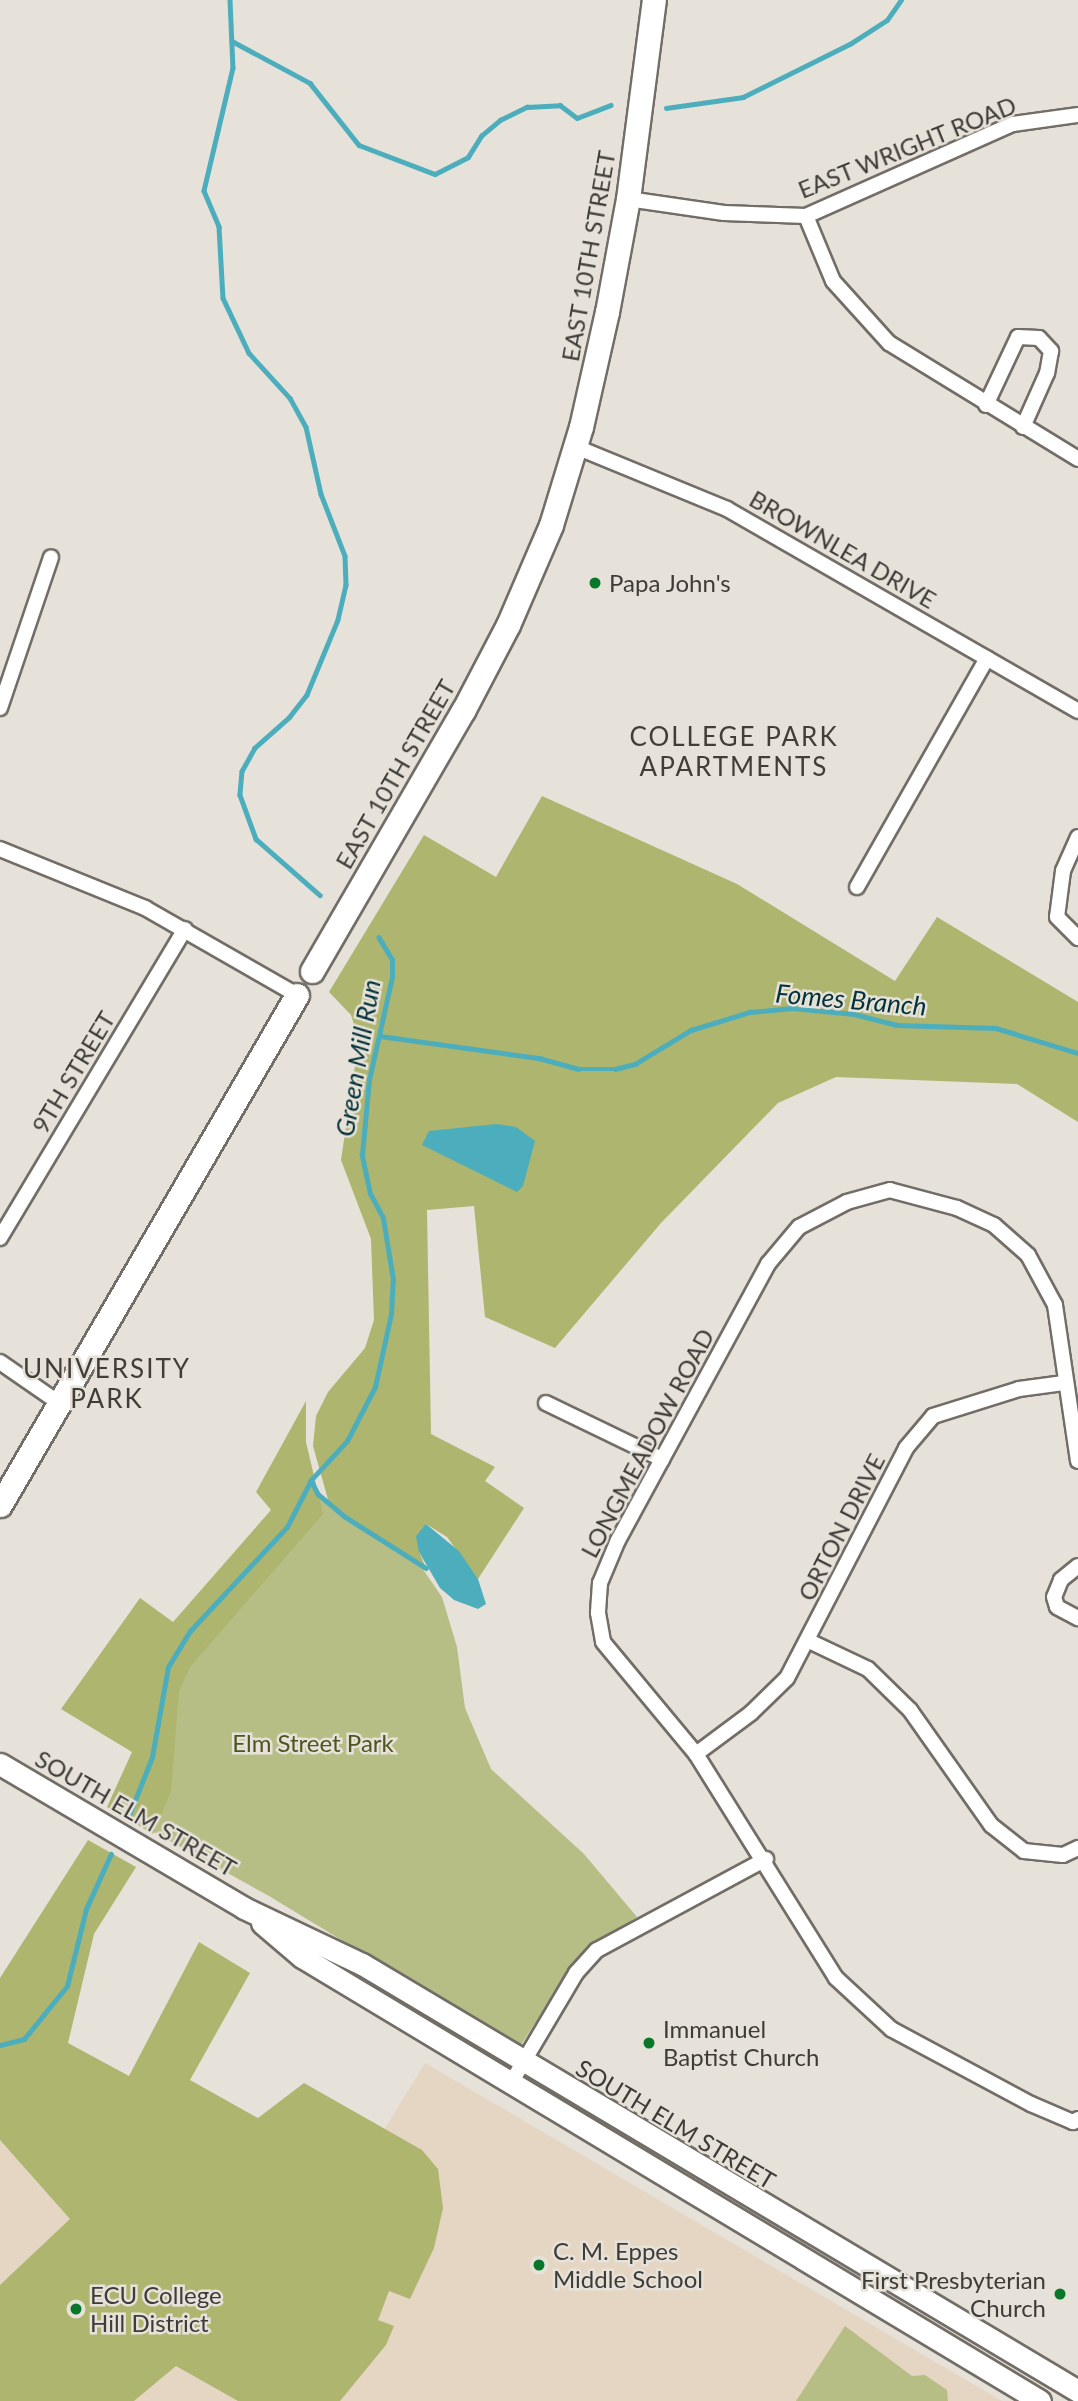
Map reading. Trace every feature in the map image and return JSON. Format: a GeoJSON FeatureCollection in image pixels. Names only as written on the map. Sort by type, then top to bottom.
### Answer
{"type":"FeatureCollection","features":[{"type":"Feature","properties":{"kind":"main road","name":"EAST 10TH STREET"},"geometry":{"type":"LineString","coordinates":[[312,971],[508,625],[551,525],[576,447],[628,200],[654,0]]}},
{"type":"Feature","properties":{"kind":"main road","name":"EAST 10TH STREET"},"geometry":{"type":"LineString","coordinates":[[0,1506],[297,995]]}},
{"type":"Feature","properties":{"kind":"street","name":"EAST WRIGHT ROAD"},"geometry":{"type":"LineString","coordinates":[[628,200],[724,213],[806,216],[1013,124],[1078,115]]}},
{"type":"Feature","properties":{"kind":"street"},"geometry":{"type":"LineString","coordinates":[[806,216],[833,282],[889,343],[986,405],[1078,458]]}},
{"type":"Feature","properties":{"kind":"street"},"geometry":{"type":"LineString","coordinates":[[986,405],[1018,337],[1039,338],[1051,351],[1047,373],[1023,427]]}},
{"type":"Feature","properties":{"kind":"street","name":"BROWNLEA DRIVE"},"geometry":{"type":"LineString","coordinates":[[576,447],[727,509],[1078,711]]}},
{"type":"Feature","properties":{"kind":"street"},"geometry":{"type":"LineString","coordinates":[[0,708],[51,557]]}},
{"type":"Feature","properties":{"kind":"street"},"geometry":{"type":"LineString","coordinates":[[857,887],[987,658]]}},
{"type":"Feature","properties":{"kind":"street"},"geometry":{"type":"LineString","coordinates":[[1078,836],[1063,871],[1057,917],[1078,938]]}},
{"type":"Feature","properties":{"kind":"street"},"geometry":{"type":"LineString","coordinates":[[0,849],[185,929],[297,995]]}},
{"type":"Feature","properties":{"kind":"street","name":"9TH STREET"},"geometry":{"type":"LineString","coordinates":[[0,1238],[185,929]]}},
{"type":"Feature","properties":{"kind":"street","name":"EAST 10TH STREET"},"geometry":{"type":"LineString","coordinates":[[297,995],[312,971]]}},
{"type":"Feature","properties":{"kind":"street","name":"LONGMEADOW ROAD"},"geometry":{"type":"LineString","coordinates":[[1078,1461],[1055,1305],[1028,1255],[994,1225],[957,1208],[890,1190],[847,1202],[799,1227],[768,1264],[618,1540],[600,1583],[598,1612],[603,1642],[696,1754],[766,1859],[836,1978],[891,2029],[1031,2104],[1073,2122],[1078,2119]]}},
{"type":"Feature","properties":{"kind":"street"},"geometry":{"type":"LineString","coordinates":[[0,1362],[59,1403]]}},
{"type":"Feature","properties":{"kind":"street","name":"ORTON DRIVE"},"geometry":{"type":"LineString","coordinates":[[696,1754],[751,1713],[787,1678],[809,1641],[906,1448],[933,1416],[1019,1389],[1065,1383]]}},
{"type":"Feature","properties":{"kind":"street"},"geometry":{"type":"LineString","coordinates":[[545,1403],[662,1459]]}},
{"type":"Feature","properties":{"kind":"street"},"geometry":{"type":"LineString","coordinates":[[1078,1566],[1060,1580],[1054,1597],[1058,1607],[1078,1618]]}},
{"type":"Feature","properties":{"kind":"street"},"geometry":{"type":"LineString","coordinates":[[809,1641],[868,1669],[910,1710],[991,1825],[1024,1851],[1063,1855],[1078,1848]]}},
{"type":"Feature","properties":{"kind":"street","name":"SOUTH ELM STREET"},"geometry":{"type":"LineString","coordinates":[[0,1764],[244,1908],[314,1938],[362,1964],[522,2063],[629,2124],[933,2335],[1040,2401]]}},
{"type":"Feature","properties":{"kind":"street"},"geometry":{"type":"LineString","coordinates":[[511,2083],[576,1973],[597,1950],[766,1859]]}},
{"type":"Feature","properties":{"kind":"street","name":"SOUTH ELM STREET"},"geometry":{"type":"LineString","coordinates":[[244,1908],[302,1957],[616,2145],[802,2242],[946,2312],[1078,2390]]}},
{"type":"Feature","properties":{"kind":"street"},"geometry":{"type":"LineString","coordinates":[[302,1957],[314,1938]]}},
{"type":"Feature","properties":{"kind":"street"},"geometry":{"type":"LineString","coordinates":[[348,1985],[362,1964]]}},
{"type":"Feature","properties":{"kind":"street"},"geometry":{"type":"LineString","coordinates":[[616,2145],[629,2124]]}},
{"type":"Feature","properties":{"kind":"street"},"geometry":{"type":"LineString","coordinates":[[933,2335],[946,2312]]}},
{"type":"Feature","properties":{"kind":"shaded area","name":"C. M. Eppes Middle School"},"geometry":{"type":"Polygon","coordinates":[[[425,2063],[1002,2401],[0,2401],[0,2140],[70,2219],[384,2130],[425,2063]]]}},
{"type":"Feature","properties":{"kind":"green space"},"geometry":{"type":"Polygon","coordinates":[[[542,796],[737,884],[895,981],[937,917],[1078,1002],[1078,1122],[1017,1084],[836,1077],[778,1103],[661,1223],[555,1348],[485,1317],[474,1206],[427,1210],[431,1434],[495,1467],[485,1481],[524,1508],[478,1579],[447,1537],[426,1524],[419,1552],[426,1568],[344,1516],[329,1503],[313,1446],[316,1416],[328,1392],[365,1348],[374,1320],[371,1239],[341,1160],[356,1059],[355,1028],[351,1015],[329,992],[424,835],[496,877],[542,796]]]}},
{"type":"Feature","properties":{"kind":"green space"},"geometry":{"type":"Polygon","coordinates":[[[306,1401],[306,1442],[323,1514],[190,1667],[179,1691],[171,1791],[153,1834],[107,1807],[132,1752],[61,1709],[140,1598],[173,1622],[271,1510],[256,1492],[306,1401]]]}},
{"type":"Feature","properties":{"kind":"green space","name":"Elm Street Park"},"geometry":{"type":"Polygon","coordinates":[[[311,1480],[318,1494],[344,1516],[405,1552],[422,1568],[442,1597],[457,1647],[465,1708],[491,1769],[584,1854],[637,1917],[577,1958],[519,2048],[269,1896],[128,1818],[158,1715],[311,1480]]]}},
{"type":"Feature","properties":{"kind":"green space"},"geometry":{"type":"Polygon","coordinates":[[[88,1840],[136,1867],[94,1934],[68,2043],[129,2076],[199,1942],[250,1973],[190,2080],[258,2118],[304,2083],[422,2150],[438,2169],[443,2208],[434,2248],[410,2299],[389,2291],[378,2320],[394,2326],[386,2345],[340,2401],[238,2401],[176,2366],[134,2401],[0,2401],[0,2285],[70,2219],[0,2140],[0,1978],[88,1840]]]}},
{"type":"Feature","properties":{"kind":"green space"},"geometry":{"type":"Polygon","coordinates":[[[845,2326],[912,2376],[925,2375],[947,2390],[948,2401],[796,2401],[845,2326]]]}},
{"type":"Feature","properties":{"kind":"water"},"geometry":{"type":"Polygon","coordinates":[[[496,1124],[516,1127],[535,1141],[523,1186],[517,1192],[422,1145],[429,1131],[496,1124]]]}},
{"type":"Feature","properties":{"kind":"water"},"geometry":{"type":"Polygon","coordinates":[[[426,1524],[459,1551],[478,1579],[486,1604],[478,1609],[454,1600],[440,1588],[419,1552],[416,1536],[426,1524]]]}},
{"type":"Feature","properties":{"kind":"waterway","name":"Green Mill Run"},"geometry":{"type":"LineString","coordinates":[[230,0],[233,68],[204,191],[219,227],[223,298],[249,353],[290,398],[306,427],[321,494],[345,556],[346,585],[338,620],[307,695],[290,717],[255,748],[242,771],[240,795],[256,839],[320,895]]}},
{"type":"Feature","properties":{"kind":"waterway"},"geometry":{"type":"LineString","coordinates":[[666,108],[743,97],[850,44],[887,20],[901,0]]}},
{"type":"Feature","properties":{"kind":"waterway"},"geometry":{"type":"LineString","coordinates":[[232,41],[310,83],[359,145],[435,174],[468,157],[481,136],[500,120],[527,107],[560,105],[577,118],[611,105]]}},
{"type":"Feature","properties":{"kind":"waterway","name":"Green Mill Run"},"geometry":{"type":"LineString","coordinates":[[128,1818],[152,1757],[168,1667],[190,1631],[287,1527],[311,1480],[347,1441],[375,1387],[391,1314],[393,1280],[383,1218],[370,1194],[362,1155],[369,1080],[392,977],[392,960],[379,938]]}},
{"type":"Feature","properties":{"kind":"waterway","name":"Fomes Branch"},"geometry":{"type":"LineString","coordinates":[[380,1036],[539,1058],[579,1069],[615,1069],[635,1064],[691,1030],[750,1012],[792,1008],[854,1014],[897,1025],[996,1028],[1078,1053]]}},
{"type":"Feature","properties":{"kind":"waterway"},"geometry":{"type":"LineString","coordinates":[[311,1480],[318,1494],[344,1516],[426,1568]]}},
{"type":"Feature","properties":{"kind":"waterway","name":"Green Mill Run"},"geometry":{"type":"LineString","coordinates":[[0,2045],[24,2039],[67,1986],[86,1909],[111,1854]]}},
{"type":"Feature","properties":{"kind":"place","name":"Papa John's"},"geometry":{"type":"Point","coordinates":[595,583]}},
{"type":"Feature","properties":{"kind":"place","name":"Immanuel Baptist Church"},"geometry":{"type":"Point","coordinates":[649,2043]}},
{"type":"Feature","properties":{"kind":"place","name":"C. M. Eppes Middle School"},"geometry":{"type":"Point","coordinates":[539,2265]}},
{"type":"Feature","properties":{"kind":"place","name":"First Presbyterian Church"},"geometry":{"type":"Point","coordinates":[1060,2294]}},
{"type":"Feature","properties":{"kind":"place","name":"ECU College Hill District"},"geometry":{"type":"Point","coordinates":[76,2309]}},
{"type":"Feature","properties":{"kind":"district","name":"COLLEGE PARK APARTMENTS"},"geometry":{"type":"Point","coordinates":[734,752]}},
{"type":"Feature","properties":{"kind":"district","name":"UNIVERSITY PARK"},"geometry":{"type":"Point","coordinates":[107,1384]}}]}
